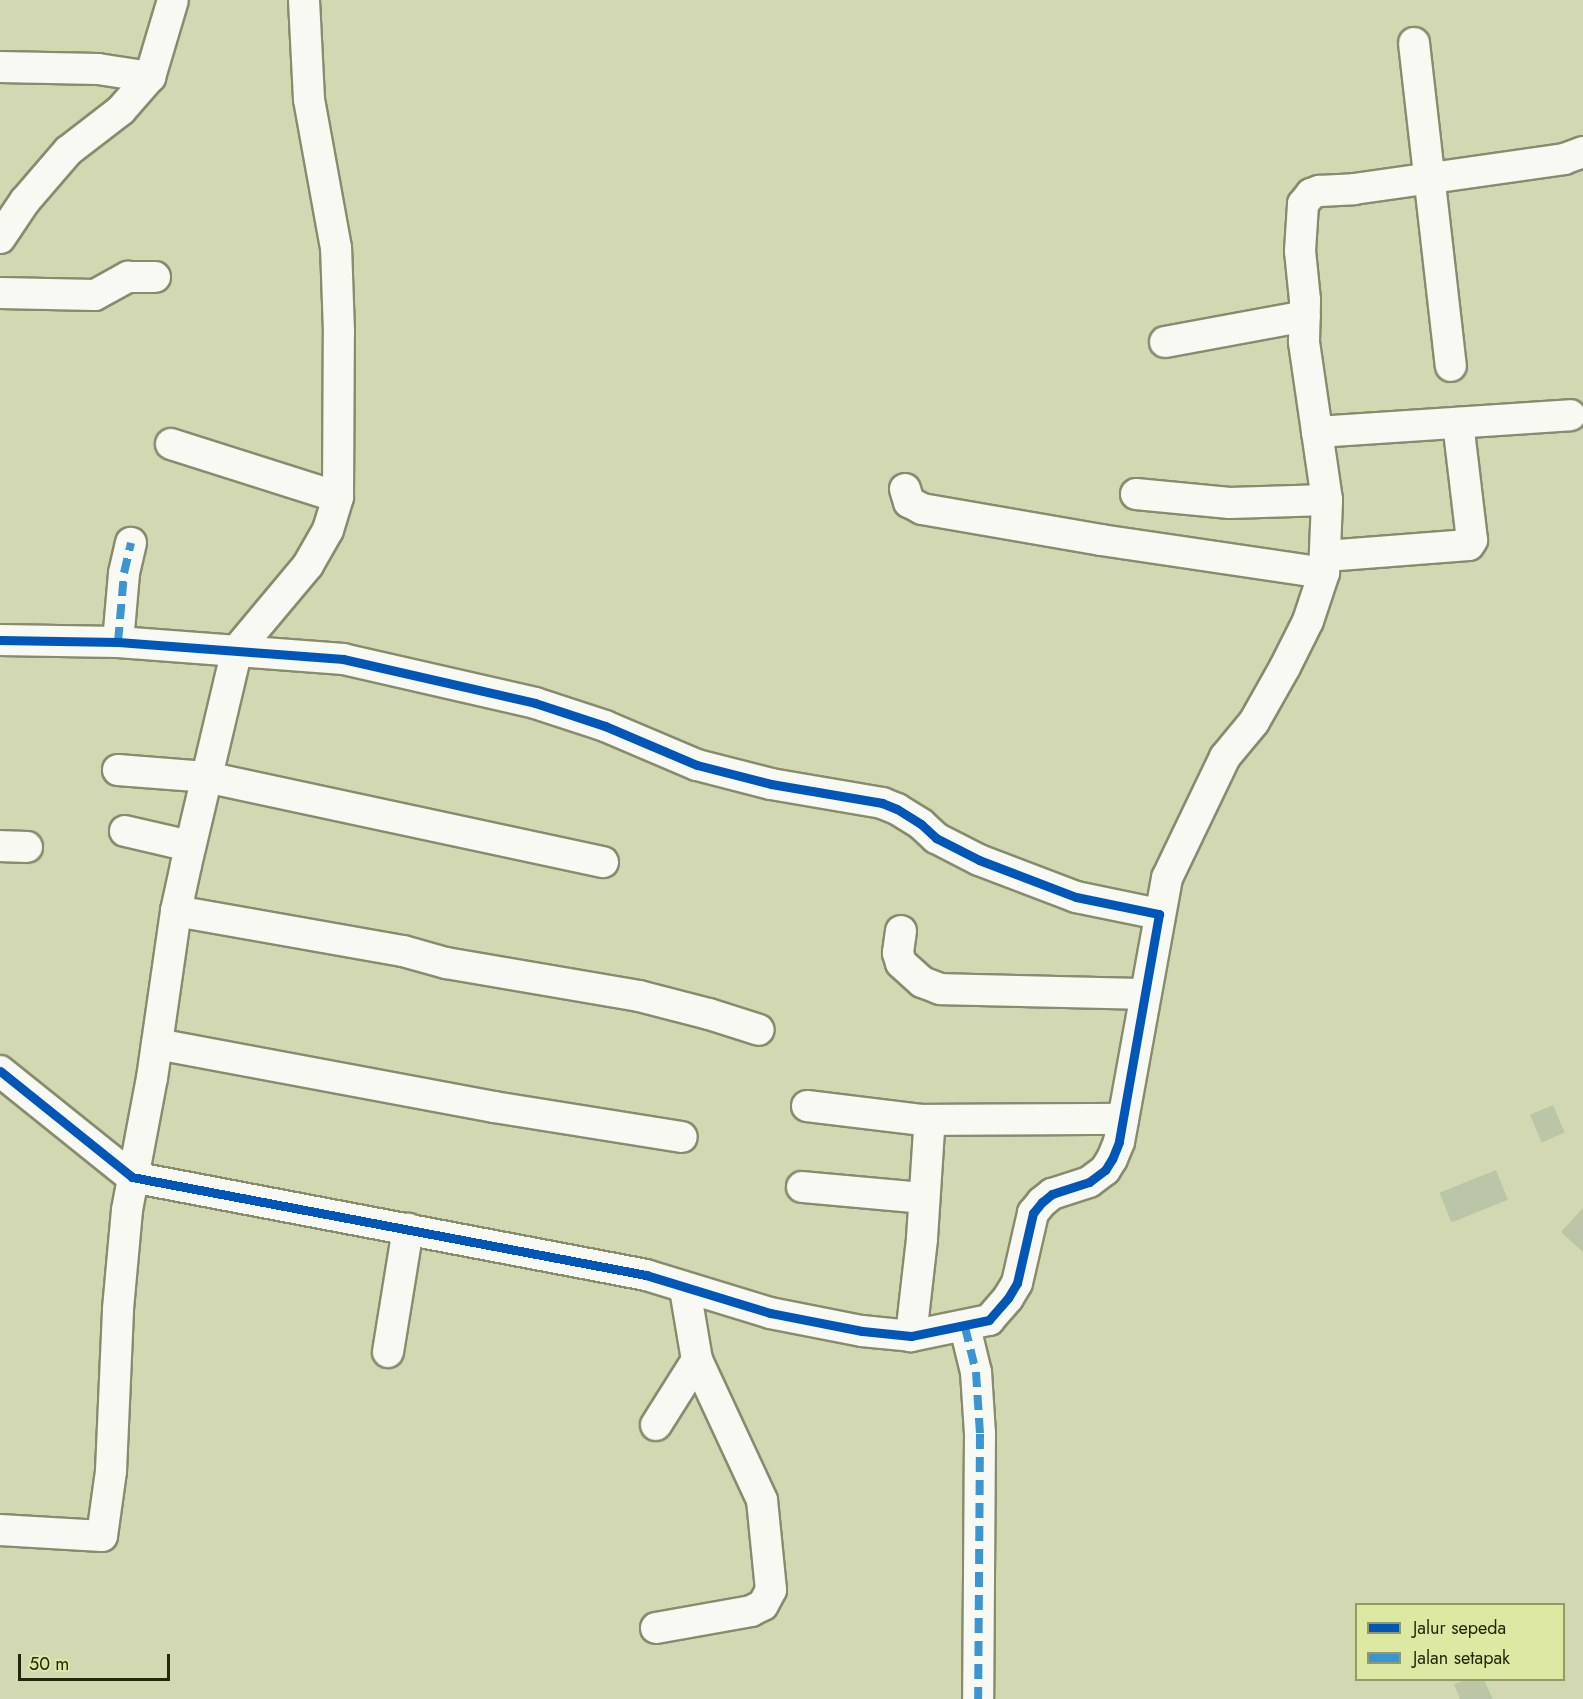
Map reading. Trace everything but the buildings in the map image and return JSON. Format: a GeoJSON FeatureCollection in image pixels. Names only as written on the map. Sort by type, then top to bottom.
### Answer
{"type":"FeatureCollection","features":[{"type":"Feature","properties":{"kind":"street"},"geometry":{"type":"LineString","coordinates":[[0,238],[25,201],[68,151],[121,110],[150,77],[173,0]]}},
{"type":"Feature","properties":{"kind":"street"},"geometry":{"type":"LineString","coordinates":[[0,1530],[102,1536],[111,1471],[118,1309],[132,1177],[157,1044],[176,911],[190,846],[237,650],[308,565],[328,530],[338,498],[339,344],[336,248],[309,99],[304,0]]}},
{"type":"Feature","properties":{"kind":"street"},"geometry":{"type":"LineString","coordinates":[[1414,42],[1451,366]]}},
{"type":"Feature","properties":{"kind":"street"},"geometry":{"type":"LineString","coordinates":[[0,67],[98,69],[150,77]]}},
{"type":"Feature","properties":{"kind":"street"},"geometry":{"type":"LineString","coordinates":[[0,1071],[132,1177],[646,1275],[685,1289],[782,1315],[862,1331],[911,1336],[965,1327],[989,1320],[1008,1298],[1017,1283],[1033,1213],[1052,1194],[1089,1182],[1105,1170],[1119,1142],[1167,878],[1184,838],[1225,757],[1254,722],[1308,621],[1325,564],[1327,500],[1304,342],[1305,316],[1300,251],[1302,209],[1307,197],[1319,191],[1564,159],[1583,152]]}},
{"type":"Feature","properties":{"kind":"street"},"geometry":{"type":"LineString","coordinates":[[0,293],[95,295],[128,277],[155,277]]}},
{"type":"Feature","properties":{"kind":"street"},"geometry":{"type":"LineString","coordinates":[[1166,342],[1305,316]]}},
{"type":"Feature","properties":{"kind":"street"},"geometry":{"type":"LineString","coordinates":[[1317,432],[1570,415]]}},
{"type":"Feature","properties":{"kind":"street"},"geometry":{"type":"LineString","coordinates":[[905,489],[909,502],[922,509],[1101,540],[1325,564],[1465,547],[1471,543],[1458,423]]}},
{"type":"Feature","properties":{"kind":"street"},"geometry":{"type":"LineString","coordinates":[[171,444],[338,498]]}},
{"type":"Feature","properties":{"kind":"street"},"geometry":{"type":"LineString","coordinates":[[1136,494],[1230,503],[1327,500]]}},
{"type":"Feature","properties":{"kind":"street"},"geometry":{"type":"LineString","coordinates":[[118,642],[124,573],[131,543]]}},
{"type":"Feature","properties":{"kind":"street"},"geometry":{"type":"LineString","coordinates":[[0,640],[118,642],[343,659],[535,703],[605,726],[697,765],[771,784],[882,803],[904,813],[942,842],[979,860],[1076,897],[1159,914]]}},
{"type":"Feature","properties":{"kind":"street"},"geometry":{"type":"LineString","coordinates":[[117,770],[206,777],[603,862]]}},
{"type":"Feature","properties":{"kind":"street"},"geometry":{"type":"LineString","coordinates":[[125,831],[190,846]]}},
{"type":"Feature","properties":{"kind":"street"},"geometry":{"type":"LineString","coordinates":[[176,911],[403,951],[446,963],[639,996],[759,1030]]}},
{"type":"Feature","properties":{"kind":"street"},"geometry":{"type":"LineString","coordinates":[[901,931],[898,953],[901,963],[908,973],[940,989],[1145,994]]}},
{"type":"Feature","properties":{"kind":"street"},"geometry":{"type":"LineString","coordinates":[[157,1044],[494,1107],[682,1137]]}},
{"type":"Feature","properties":{"kind":"street"},"geometry":{"type":"LineString","coordinates":[[807,1106],[923,1120],[1123,1119]]}},
{"type":"Feature","properties":{"kind":"street"},"geometry":{"type":"LineString","coordinates":[[911,1336],[929,1130],[923,1120]]}},
{"type":"Feature","properties":{"kind":"street"},"geometry":{"type":"LineString","coordinates":[[802,1187],[924,1198]]}},
{"type":"Feature","properties":{"kind":"street"},"geometry":{"type":"LineString","coordinates":[[388,1352],[408,1229]]}},
{"type":"Feature","properties":{"kind":"street"},"geometry":{"type":"LineString","coordinates":[[656,1628],[751,1611],[763,1605],[771,1590],[762,1500],[697,1360],[685,1289]]}},
{"type":"Feature","properties":{"kind":"street"},"geometry":{"type":"LineString","coordinates":[[965,1327],[976,1372],[980,1434],[978,1699]]}},
{"type":"Feature","properties":{"kind":"street"},"geometry":{"type":"LineString","coordinates":[[656,1425],[697,1360]]}},
{"type":"Feature","properties":{"kind":"marked path"},"geometry":{"type":"LineString","coordinates":[[118,642],[124,573],[131,543]]}},
{"type":"Feature","properties":{"kind":"marked path"},"geometry":{"type":"LineString","coordinates":[[965,1327],[976,1372],[980,1434],[978,1699]]}},
{"type":"Feature","properties":{"kind":"cycle path"},"geometry":{"type":"LineString","coordinates":[[0,640],[118,642],[343,659],[535,703],[605,726],[697,765],[771,784],[882,803],[897,809],[921,824],[936,838],[979,860],[1076,897],[1159,914],[1119,1142],[1112,1159],[1105,1170],[1089,1182],[1052,1194],[1033,1213],[1017,1283],[1008,1298],[989,1320],[911,1336],[862,1331],[770,1313],[646,1275],[132,1177],[0,1071]]}}]}
